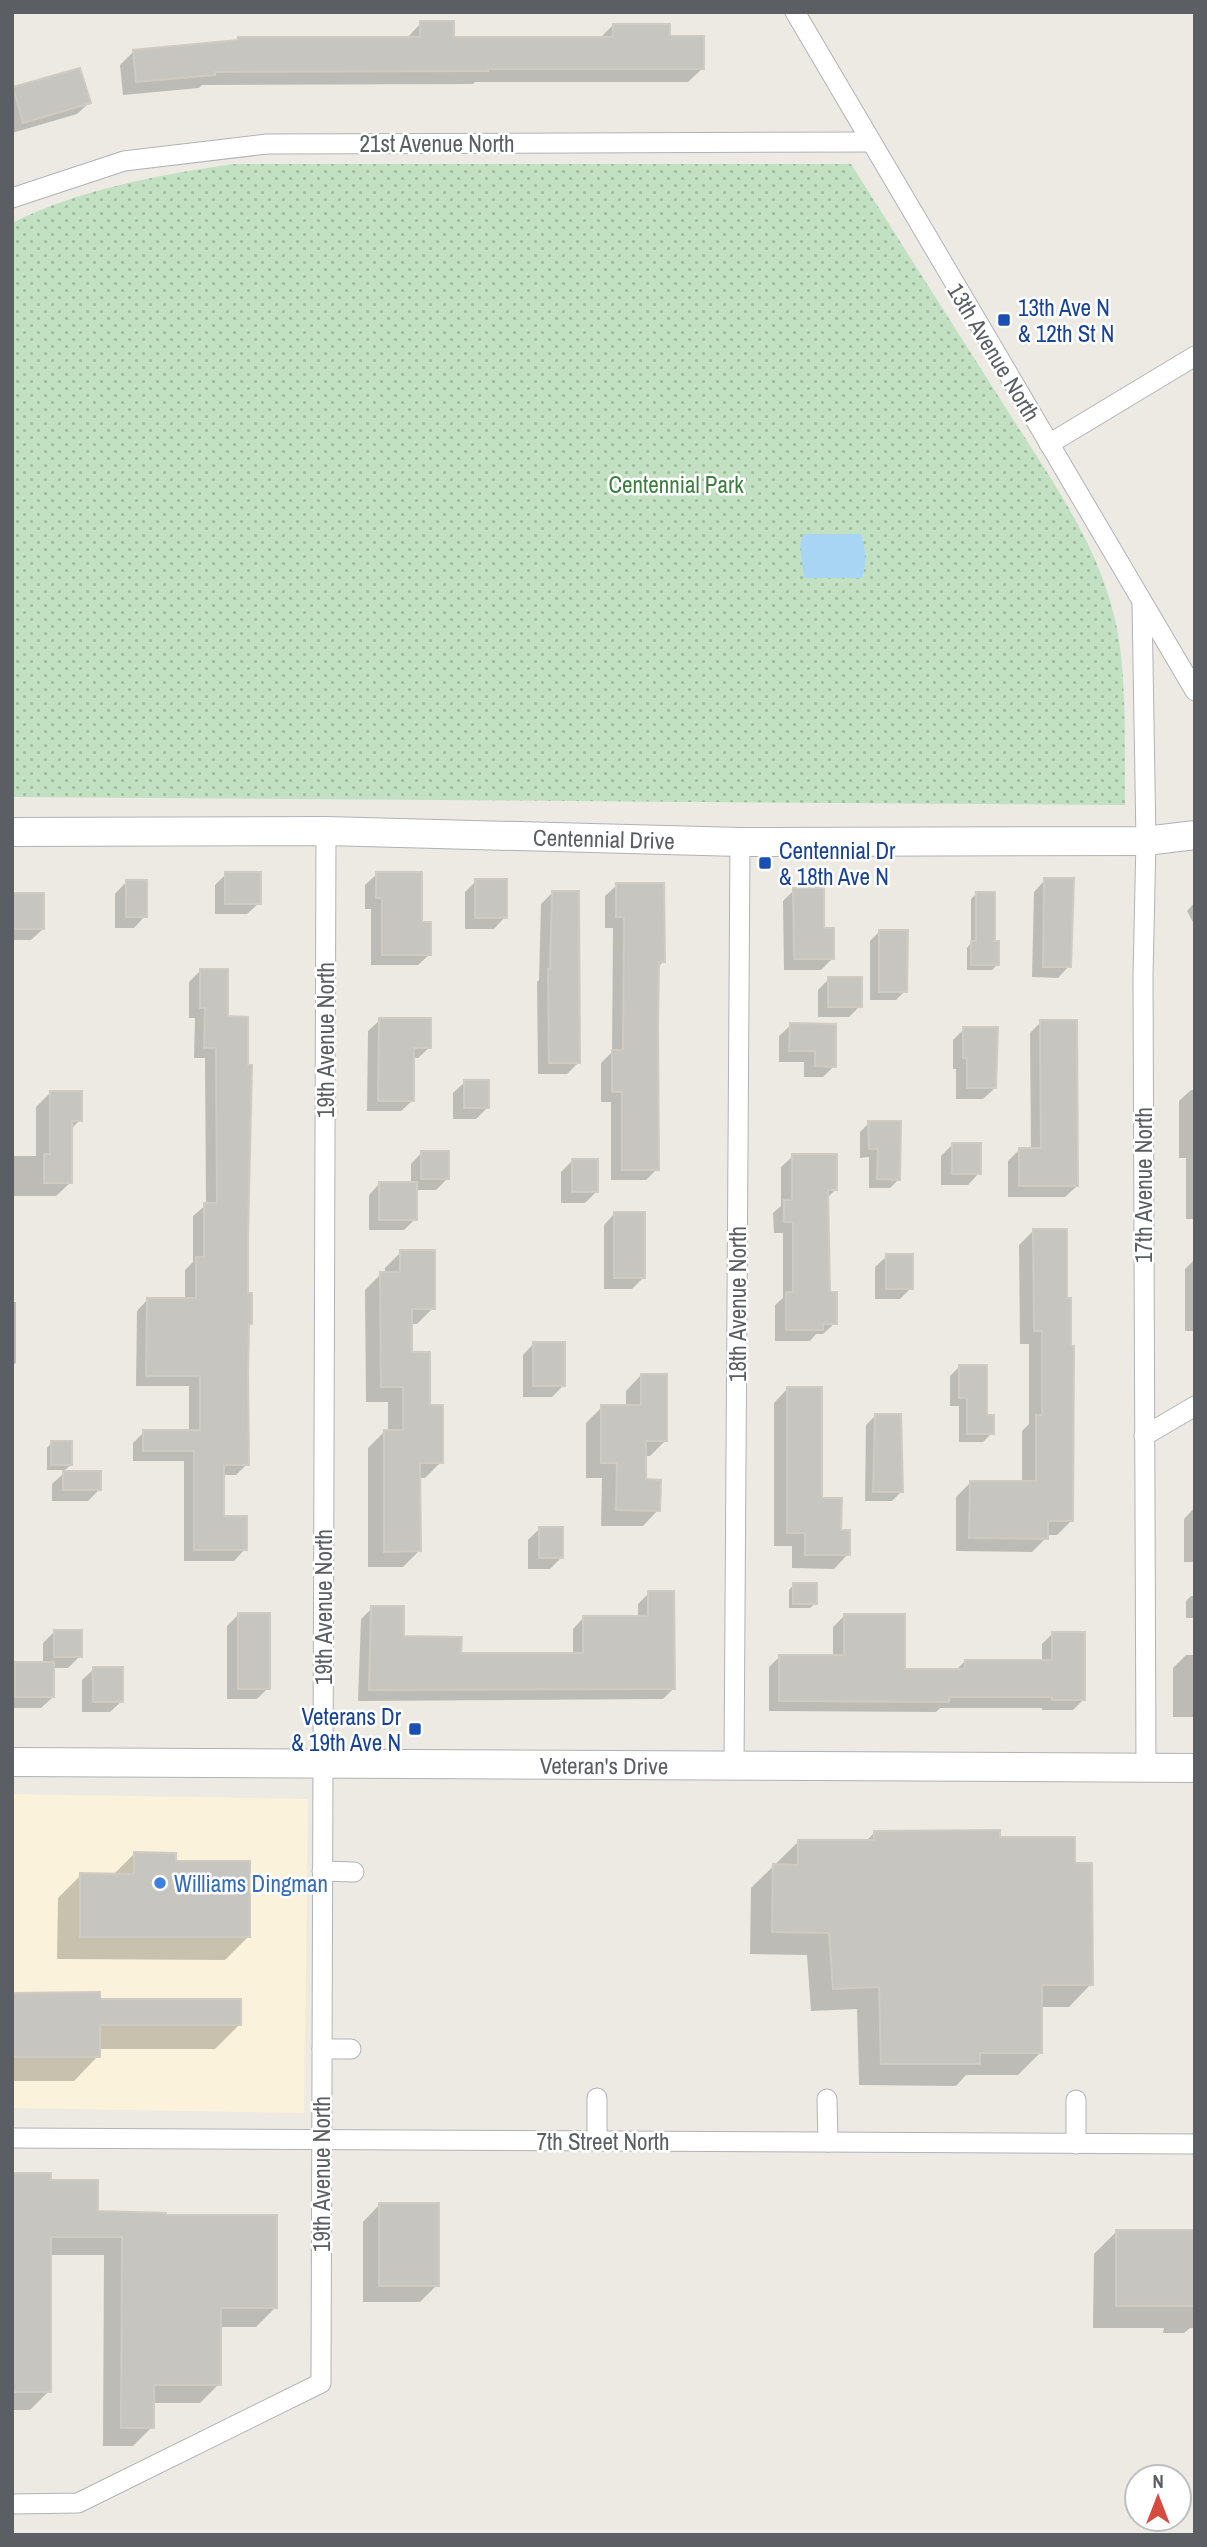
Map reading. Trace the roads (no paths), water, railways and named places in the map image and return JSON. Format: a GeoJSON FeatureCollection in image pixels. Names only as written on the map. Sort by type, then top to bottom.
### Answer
{"type":"FeatureCollection","features":[{"type":"Feature","properties":{"kind":"street","name":"13th Avenue North"},"geometry":{"type":"LineString","coordinates":[[795,12],[869,142],[1195,691]]}},
{"type":"Feature","properties":{"kind":"street","name":"21st Avenue North"},"geometry":{"type":"LineString","coordinates":[[12,198],[124,161],[267,144],[869,142]]}},
{"type":"Feature","properties":{"kind":"street"},"geometry":{"type":"LineString","coordinates":[[1049,444],[1195,356]]}},
{"type":"Feature","properties":{"kind":"street","name":"17th Avenue North"},"geometry":{"type":"LineString","coordinates":[[1142,602],[1146,841],[1143,976],[1146,1768]]}},
{"type":"Feature","properties":{"kind":"street","name":"Centennial Drive"},"geometry":{"type":"LineString","coordinates":[[12,832],[326,831],[740,842],[1146,841],[1195,835]]}},
{"type":"Feature","properties":{"kind":"street","name":"19th Avenue North"},"geometry":{"type":"LineString","coordinates":[[12,2504],[78,2503],[321,2383],[326,831]]}},
{"type":"Feature","properties":{"kind":"street","name":"18th Avenue North"},"geometry":{"type":"LineString","coordinates":[[734,1766],[740,842]]}},
{"type":"Feature","properties":{"kind":"street"},"geometry":{"type":"LineString","coordinates":[[1144,1436],[1195,1406]]}},
{"type":"Feature","properties":{"kind":"street","name":"Veteran's Drive"},"geometry":{"type":"LineString","coordinates":[[12,1762],[1195,1768]]}},
{"type":"Feature","properties":{"kind":"street"},"geometry":{"type":"LineString","coordinates":[[323,1871],[354,1872]]}},
{"type":"Feature","properties":{"kind":"street"},"geometry":{"type":"LineString","coordinates":[[322,2049],[351,2049]]}},
{"type":"Feature","properties":{"kind":"street"},"geometry":{"type":"LineString","coordinates":[[597,2098],[597,2141]]}},
{"type":"Feature","properties":{"kind":"street"},"geometry":{"type":"LineString","coordinates":[[827,2099],[828,2142]]}},
{"type":"Feature","properties":{"kind":"street"},"geometry":{"type":"LineString","coordinates":[[1076,2100],[1076,2144]]}},
{"type":"Feature","properties":{"kind":"street","name":"7th Street North"},"geometry":{"type":"LineString","coordinates":[[12,2138],[1195,2144]]}},
{"type":"Feature","properties":{"kind":"water"},"geometry":{"type":"Polygon","coordinates":[[[804,534],[861,534],[865,556],[862,578],[804,578],[800,544],[804,534]]]}},
{"type":"Feature","properties":{"kind":"place","name":"13th Ave N & 12th St N"},"geometry":{"type":"Point","coordinates":[1004,320]}},
{"type":"Feature","properties":{"kind":"place","name":"Centennial Dr & 18th Ave N"},"geometry":{"type":"Point","coordinates":[765,863]}},
{"type":"Feature","properties":{"kind":"place","name":"Veterans Dr & 19th Ave N"},"geometry":{"type":"Point","coordinates":[415,1729]}},
{"type":"Feature","properties":{"kind":"place","name":"Williams Dingman"},"geometry":{"type":"Point","coordinates":[160,1883]}},
{"type":"Feature","properties":{"kind":"park label","name":"Centennial Park"},"geometry":{"type":"Point","coordinates":[676,484]}}]}
